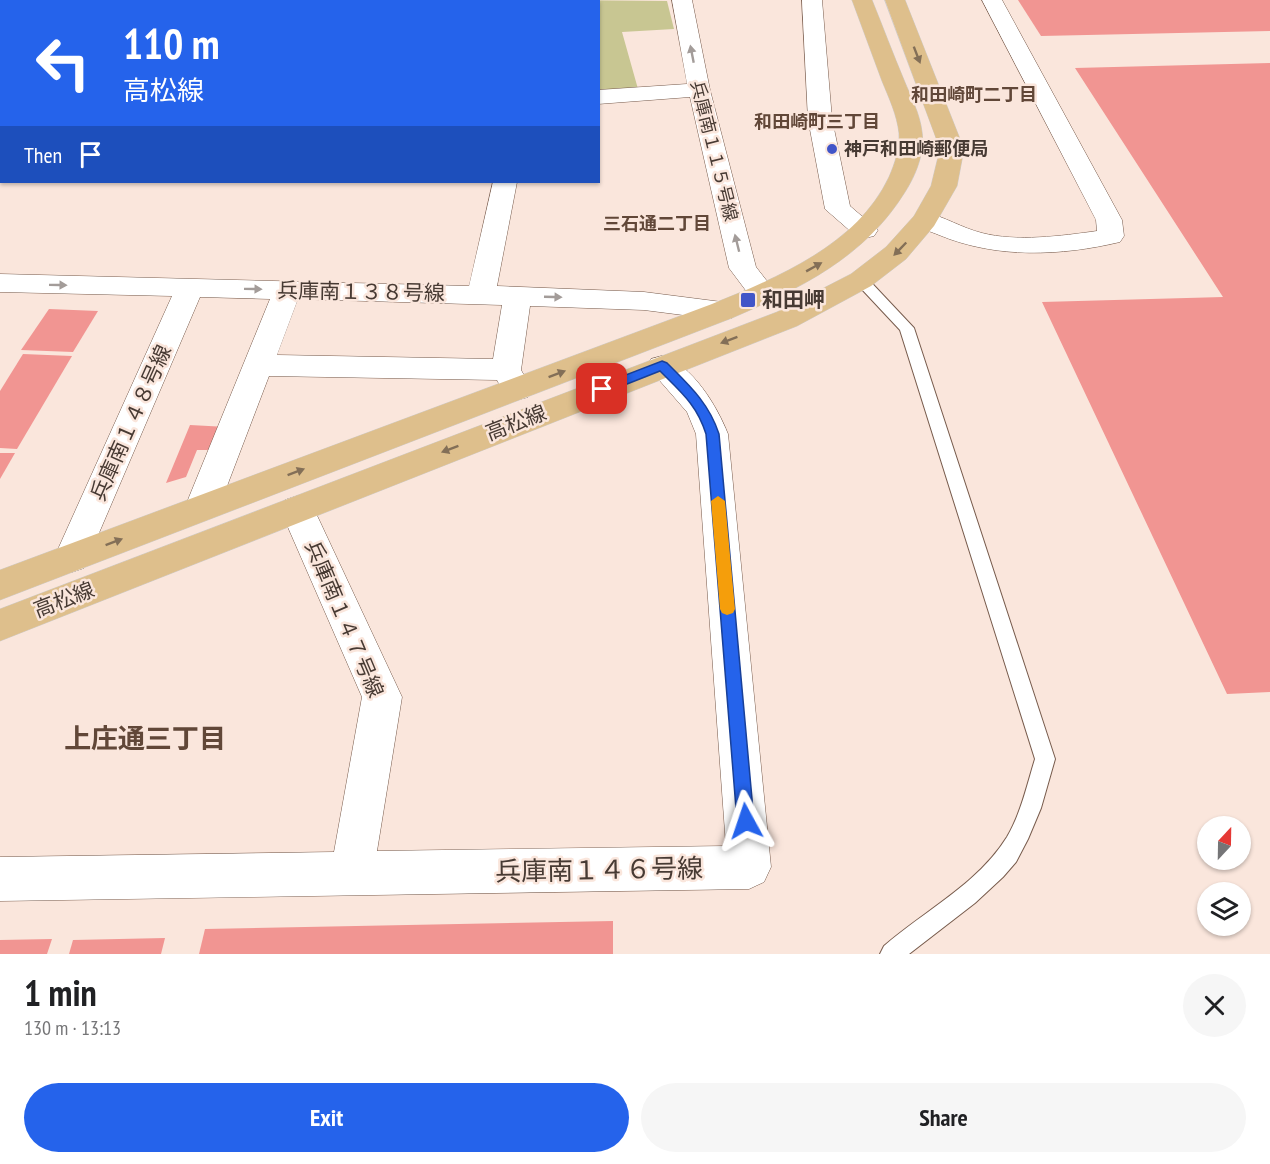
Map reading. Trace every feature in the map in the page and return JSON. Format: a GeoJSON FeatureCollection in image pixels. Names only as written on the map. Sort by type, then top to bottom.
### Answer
{"type":"FeatureCollection","features":[{"type":"Feature","properties":{"kind":"main road","name":"高松線"},"geometry":{"type":"LineString","coordinates":[[0,585],[202,507],[511,380],[722,310],[763,294],[822,262],[865,230],[888,201],[905,170],[911,138],[905,110],[862,0]]}},
{"type":"Feature","properties":{"kind":"main road","name":"高松線"},"geometry":{"type":"LineString","coordinates":[[0,625],[787,319],[861,280],[897,253],[925,220],[944,186],[952,149],[896,0]]}},
{"type":"Feature","properties":{"kind":"street","name":"兵庫南１１５号線"},"geometry":{"type":"LineString","coordinates":[[682,0],[699,90],[743,268],[763,294]]}},
{"type":"Feature","properties":{"kind":"street"},"geometry":{"type":"LineString","coordinates":[[812,0],[820,118],[838,209],[865,230]]}},
{"type":"Feature","properties":{"kind":"street"},"geometry":{"type":"LineString","coordinates":[[925,220],[978,241],[1001,244],[1093,242],[1111,236],[1108,220],[992,0]]}},
{"type":"Feature","properties":{"kind":"street"},"geometry":{"type":"LineString","coordinates":[[600,98],[699,90]]}},
{"type":"Feature","properties":{"kind":"street"},"geometry":{"type":"LineString","coordinates":[[481,295],[505,183]]}},
{"type":"Feature","properties":{"kind":"street","name":"兵庫南１３８号線"},"geometry":{"type":"LineString","coordinates":[[0,283],[517,296],[644,301],[722,310]]}},
{"type":"Feature","properties":{"kind":"street","name":"兵庫南１４８号線"},"geometry":{"type":"LineString","coordinates":[[72,558],[190,288]]}},
{"type":"Feature","properties":{"kind":"street"},"geometry":{"type":"LineString","coordinates":[[202,507],[288,290]]}},
{"type":"Feature","properties":{"kind":"street"},"geometry":{"type":"LineString","coordinates":[[257,365],[511,380],[517,296]]}},
{"type":"Feature","properties":{"kind":"street","name":"兵庫南１４６号線"},"geometry":{"type":"LineString","coordinates":[[0,879],[749,867],[712,434],[706,415],[694,397],[662,366]]}},
{"type":"Feature","properties":{"kind":"street","name":"兵庫南１４７号線"},"geometry":{"type":"LineString","coordinates":[[297,509],[382,697],[352,874]]}},
{"type":"Feature","properties":{"kind":"lane"},"geometry":{"type":"LineString","coordinates":[[861,280],[907,328],[1045,759],[1028,817],[1008,854],[977,887],[892,954]]}},
{"type":"Feature","properties":{"kind":"shaded area"},"geometry":{"type":"Polygon","coordinates":[[[600,0],[667,1],[674,29],[622,32],[638,89],[600,92],[600,0]]]}},
{"type":"Feature","properties":{"kind":"building"},"geometry":{"type":"Polygon","coordinates":[[[1018,0],[1270,0],[1270,31],[1041,36],[1018,0]]]}},
{"type":"Feature","properties":{"kind":"building"},"geometry":{"type":"Polygon","coordinates":[[[1270,63],[1270,692],[1227,694],[1042,302],[1223,297],[1075,68],[1270,63]]]}},
{"type":"Feature","properties":{"kind":"building"},"geometry":{"type":"Polygon","coordinates":[[[49,309],[98,311],[73,352],[21,350],[49,309]]]}},
{"type":"Feature","properties":{"kind":"building"},"geometry":{"type":"Polygon","coordinates":[[[23,354],[72,356],[17,449],[0,448],[0,391],[23,354]]]}},
{"type":"Feature","properties":{"kind":"building"},"geometry":{"type":"Polygon","coordinates":[[[190,425],[227,427],[216,450],[197,450],[186,477],[166,483],[190,425]]]}},
{"type":"Feature","properties":{"kind":"building"},"geometry":{"type":"Polygon","coordinates":[[[0,453],[15,453],[0,479],[0,453]]]}},
{"type":"Feature","properties":{"kind":"building"},"geometry":{"type":"Polygon","coordinates":[[[613,921],[613,954],[199,954],[205,929],[613,921]]]}},
{"type":"Feature","properties":{"kind":"building"},"geometry":{"type":"Polygon","coordinates":[[[165,938],[161,954],[69,954],[73,940],[165,938]]]}},
{"type":"Feature","properties":{"kind":"building"},"geometry":{"type":"Polygon","coordinates":[[[52,939],[47,954],[0,954],[0,940],[52,939]]]}},
{"type":"Feature","properties":{"kind":"slow traffic"},"geometry":{"type":"LineString","coordinates":[[718,501],[727,609]]}},
{"type":"Feature","properties":{"kind":"place","name":"神戸和田崎郵便局"},"geometry":{"type":"Point","coordinates":[832,149]}},
{"type":"Feature","properties":{"kind":"place","name":"和田岬"},"geometry":{"type":"Point","coordinates":[748,300]}},
{"type":"Feature","properties":{"kind":"district","name":"和田崎町二丁目"},"geometry":{"type":"Point","coordinates":[974,95]}},
{"type":"Feature","properties":{"kind":"district","name":"和田崎町三丁目"},"geometry":{"type":"Point","coordinates":[817,122]}},
{"type":"Feature","properties":{"kind":"district","name":"三石通二丁目"},"geometry":{"type":"Point","coordinates":[657,224]}},
{"type":"Feature","properties":{"kind":"district","name":"上庄通三丁目"},"geometry":{"type":"Point","coordinates":[145,739]}},
{"type":"Feature","properties":{"kind":"route"},"geometry":{"type":"LineString","coordinates":[[602,389],[662,366],[694,397],[706,415],[712,434],[746,821]]}}]}
